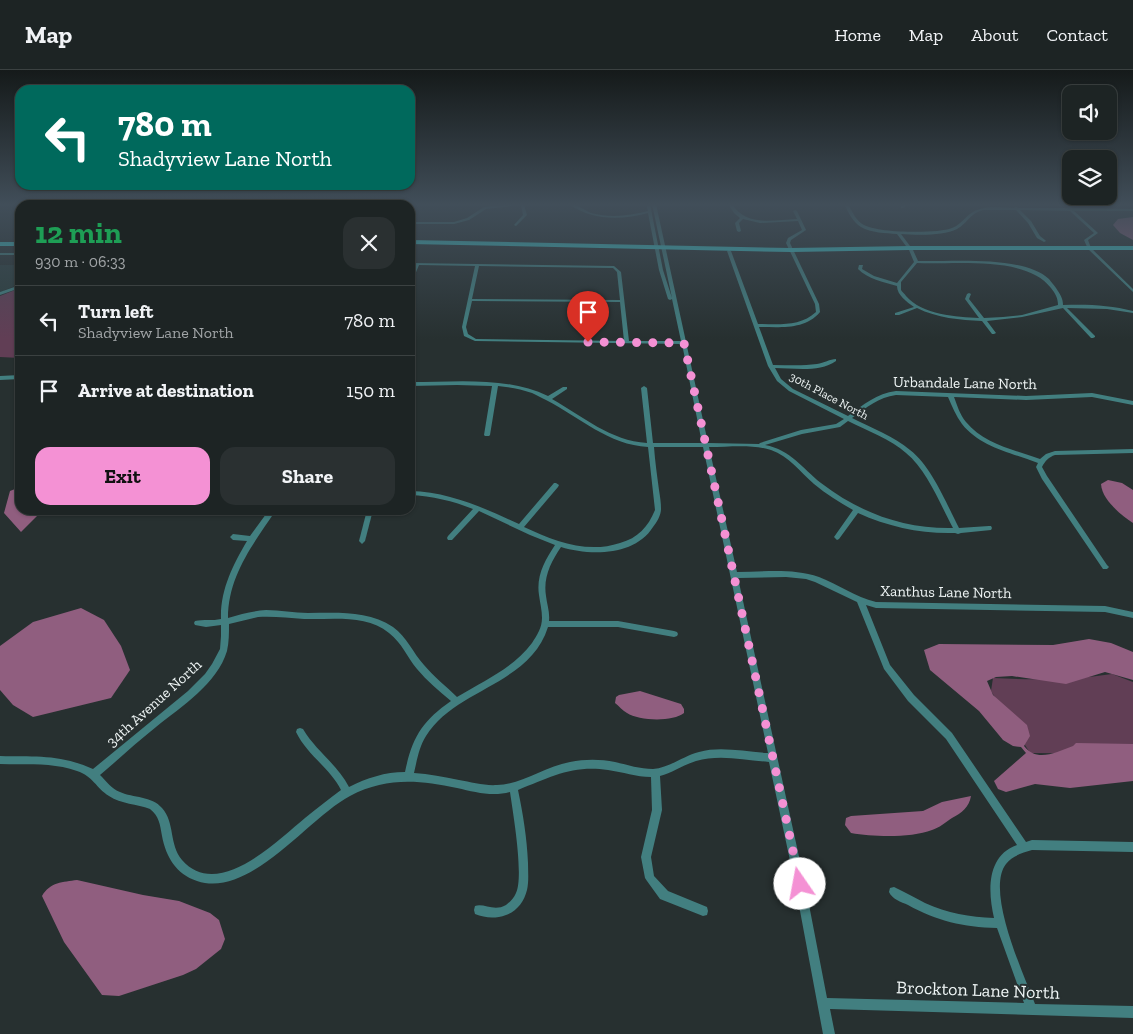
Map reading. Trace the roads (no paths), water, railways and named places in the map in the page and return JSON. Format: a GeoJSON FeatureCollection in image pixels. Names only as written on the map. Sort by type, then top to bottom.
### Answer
{"type":"FeatureCollection","features":[{"type":"Feature","properties":{"kind":"main road"},"geometry":{"type":"LineString","coordinates":[[685,249],[763,250]]}},
{"type":"Feature","properties":{"kind":"main road"},"geometry":{"type":"LineString","coordinates":[[712,249],[851,249]]}},
{"type":"Feature","properties":{"kind":"street"},"geometry":{"type":"LineString","coordinates":[[656,249],[684,343]]}},
{"type":"Feature","properties":{"kind":"street"},"geometry":{"type":"LineString","coordinates":[[663,249],[773,758],[829,1034]]}},
{"type":"Feature","properties":{"kind":"street"},"geometry":{"type":"LineString","coordinates":[[909,249],[916,262]]}},
{"type":"Feature","properties":{"kind":"street"},"geometry":{"type":"LineString","coordinates":[[1090,249],[1133,291]]}},
{"type":"Feature","properties":{"kind":"street"},"geometry":{"type":"LineString","coordinates":[[756,325],[800,324],[812,319],[818,312],[817,304],[791,250]]}},
{"type":"Feature","properties":{"kind":"street","name":"30th Place North"},"geometry":{"type":"LineString","coordinates":[[729,251],[775,375],[784,385],[891,440],[917,460],[931,478],[958,532]]}},
{"type":"Feature","properties":{"kind":"street"},"geometry":{"type":"LineString","coordinates":[[0,254],[15,254]]}},
{"type":"Feature","properties":{"kind":"street"},"geometry":{"type":"LineString","coordinates":[[898,285],[916,262]]}},
{"type":"Feature","properties":{"kind":"street"},"geometry":{"type":"LineString","coordinates":[[916,262],[942,264],[987,263],[1023,268],[1043,277],[1053,285],[1062,307],[1093,337]]}},
{"type":"Feature","properties":{"kind":"street"},"geometry":{"type":"LineString","coordinates":[[415,269],[417,264],[614,267],[619,272],[627,342]]}},
{"type":"Feature","properties":{"kind":"street"},"geometry":{"type":"LineString","coordinates":[[470,338],[466,334],[464,327],[477,265]]}},
{"type":"Feature","properties":{"kind":"street"},"geometry":{"type":"LineString","coordinates":[[861,266],[860,269],[870,276],[898,285]]}},
{"type":"Feature","properties":{"kind":"street"},"geometry":{"type":"LineString","coordinates":[[1126,285],[1133,284]]}},
{"type":"Feature","properties":{"kind":"street"},"geometry":{"type":"LineString","coordinates":[[898,285],[901,295],[917,306],[950,317],[1016,317],[1062,307],[1113,308],[1133,312]]}},
{"type":"Feature","properties":{"kind":"street"},"geometry":{"type":"LineString","coordinates":[[0,294],[15,288]]}},
{"type":"Feature","properties":{"kind":"street"},"geometry":{"type":"LineString","coordinates":[[969,294],[967,299],[994,333]]}},
{"type":"Feature","properties":{"kind":"street"},"geometry":{"type":"LineString","coordinates":[[470,300],[623,301]]}},
{"type":"Feature","properties":{"kind":"street"},"geometry":{"type":"LineString","coordinates":[[897,314],[917,306]]}},
{"type":"Feature","properties":{"kind":"street"},"geometry":{"type":"LineString","coordinates":[[464,340],[470,338],[488,341],[684,343]]}},
{"type":"Feature","properties":{"kind":"street"},"geometry":{"type":"LineString","coordinates":[[771,366],[820,366],[828,365],[834,360]]}},
{"type":"Feature","properties":{"kind":"street"},"geometry":{"type":"LineString","coordinates":[[0,378],[15,377]]}},
{"type":"Feature","properties":{"kind":"street"},"geometry":{"type":"LineString","coordinates":[[415,384],[495,385],[527,389],[548,399],[618,440],[636,444],[749,445],[774,449],[789,456],[821,486],[857,509],[903,528],[958,532],[989,528]]}},
{"type":"Feature","properties":{"kind":"street"},"geometry":{"type":"LineString","coordinates":[[487,435],[495,385]]}},
{"type":"Feature","properties":{"kind":"street"},"geometry":{"type":"LineString","coordinates":[[548,399],[565,388]]}},
{"type":"Feature","properties":{"kind":"street"},"geometry":{"type":"LineString","coordinates":[[415,493],[449,498],[478,508],[559,544],[584,550],[611,550],[634,541],[648,530],[658,510],[644,388]]}},
{"type":"Feature","properties":{"kind":"street","name":"Urbandale Lane North"},"geometry":{"type":"LineString","coordinates":[[749,445],[770,443],[801,432],[838,426],[872,401],[887,394],[907,393],[1026,398],[1092,395],[1113,397],[1133,403]]}},
{"type":"Feature","properties":{"kind":"street"},"geometry":{"type":"LineString","coordinates":[[950,395],[961,419],[971,431],[989,442],[1040,462]]}},
{"type":"Feature","properties":{"kind":"street"},"geometry":{"type":"LineString","coordinates":[[1105,567],[1044,477],[1039,466],[1040,462],[1048,455],[1055,453],[1133,451]]}},
{"type":"Feature","properties":{"kind":"street"},"geometry":{"type":"LineString","coordinates":[[520,527],[556,485]]}},
{"type":"Feature","properties":{"kind":"street"},"geometry":{"type":"LineString","coordinates":[[450,538],[478,508]]}},
{"type":"Feature","properties":{"kind":"street"},"geometry":{"type":"LineString","coordinates":[[837,537],[857,509]]}},
{"type":"Feature","properties":{"kind":"street","name":"34th Avenue North"},"geometry":{"type":"LineString","coordinates":[[94,774],[206,679],[215,668],[225,646],[227,635],[225,603],[227,591],[251,539],[269,515]]}},
{"type":"Feature","properties":{"kind":"street"},"geometry":{"type":"LineString","coordinates":[[362,541],[369,515]]}},
{"type":"Feature","properties":{"kind":"street"},"geometry":{"type":"LineString","coordinates":[[233,537],[251,539]]}},
{"type":"Feature","properties":{"kind":"street"},"geometry":{"type":"LineString","coordinates":[[409,776],[416,746],[433,721],[457,702],[521,662],[544,631],[547,613],[542,594],[542,583],[548,560],[559,544]]}},
{"type":"Feature","properties":{"kind":"street","name":"Xanthus Lane North"},"geometry":{"type":"LineString","coordinates":[[734,575],[805,576],[825,582],[861,602],[886,606],[1105,609],[1133,615]]}},
{"type":"Feature","properties":{"kind":"street"},"geometry":{"type":"LineString","coordinates":[[861,602],[887,667],[911,698],[949,736],[1023,846]]}},
{"type":"Feature","properties":{"kind":"street"},"geometry":{"type":"LineString","coordinates":[[198,622],[215,624],[241,616],[273,613],[302,616],[346,616],[372,620],[393,632],[402,640],[422,669],[457,702]]}},
{"type":"Feature","properties":{"kind":"street"},"geometry":{"type":"LineString","coordinates":[[546,624],[618,624],[674,634]]}},
{"type":"Feature","properties":{"kind":"street"},"geometry":{"type":"LineString","coordinates":[[300,732],[309,748],[334,770],[342,780],[347,792]]}},
{"type":"Feature","properties":{"kind":"street"},"geometry":{"type":"LineString","coordinates":[[0,760],[67,762],[94,774],[113,794],[126,800],[150,805],[163,816],[171,854],[178,864],[187,872],[199,877],[213,879],[228,876],[258,863],[320,810],[347,792],[382,779],[409,776],[495,790],[513,787],[551,771],[570,766],[608,765],[642,773],[655,773],[670,770],[702,755],[773,758]]}},
{"type":"Feature","properties":{"kind":"street"},"geometry":{"type":"LineString","coordinates":[[655,773],[657,810],[646,857],[650,878],[664,895],[704,911]]}},
{"type":"Feature","properties":{"kind":"street"},"geometry":{"type":"LineString","coordinates":[[480,910],[489,914],[500,914],[517,901],[522,890],[523,879],[519,825],[513,787]]}},
{"type":"Feature","properties":{"kind":"street"},"geometry":{"type":"LineString","coordinates":[[1032,1009],[999,923],[993,888],[996,874],[1002,861],[1011,852],[1023,846],[1041,844],[1133,848]]}},
{"type":"Feature","properties":{"kind":"street"},"geometry":{"type":"LineString","coordinates":[[894,892],[938,915],[971,922],[999,923]]}},
{"type":"Feature","properties":{"kind":"street","name":"Brockton Lane North"},"geometry":{"type":"LineString","coordinates":[[823,1003],[1133,1012]]}}]}
